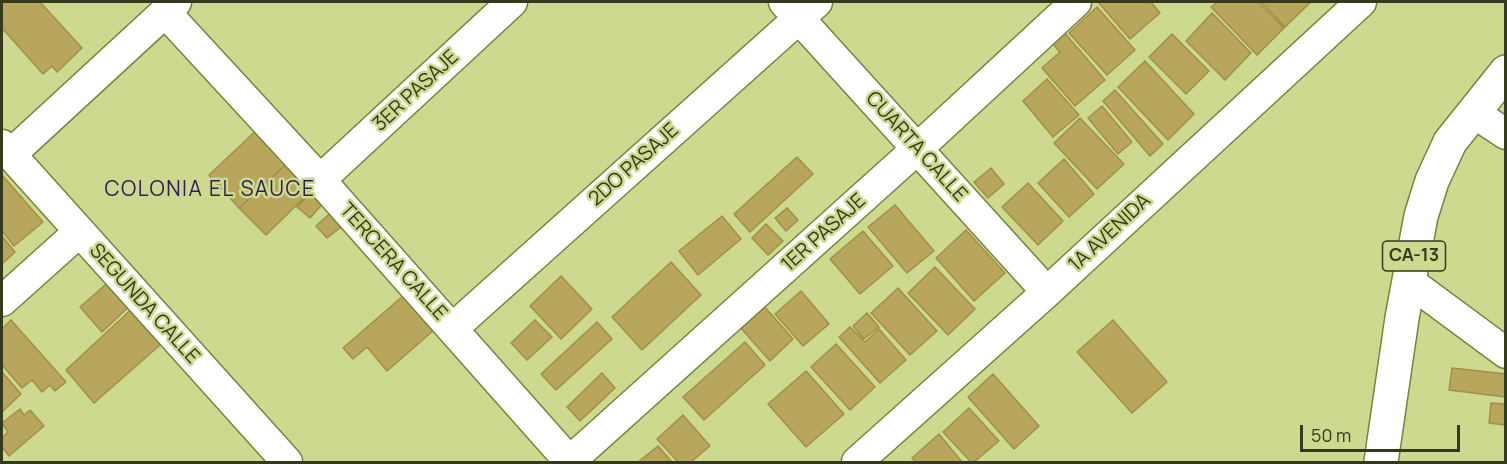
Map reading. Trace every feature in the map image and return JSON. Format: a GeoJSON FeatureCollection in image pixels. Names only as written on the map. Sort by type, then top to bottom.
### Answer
{"type":"FeatureCollection","features":[{"type":"Feature","properties":{"kind":"main road","name":"CA-13"},"geometry":{"type":"LineString","coordinates":[[1381,462],[1402,318],[1421,216],[1432,181],[1450,142],[1506,72]]}},
{"type":"Feature","properties":{"kind":"street","name":"3ER PASAJE"},"geometry":{"type":"LineString","coordinates":[[320,180],[512,2]]}},
{"type":"Feature","properties":{"kind":"street","name":"1ER PASAJE"},"geometry":{"type":"LineString","coordinates":[[569,462],[917,149],[1076,2]]}},
{"type":"Feature","properties":{"kind":"street","name":"1A AVENIDA"},"geometry":{"type":"LineString","coordinates":[[857,462],[1047,292],[1361,2]]}},
{"type":"Feature","properties":{"kind":"street","name":"TERCERA CALLE"},"geometry":{"type":"LineString","coordinates":[[171,7],[569,462]]}},
{"type":"Feature","properties":{"kind":"street"},"geometry":{"type":"LineString","coordinates":[[6,150],[171,7]]}},
{"type":"Feature","properties":{"kind":"street","name":"CUARTA CALLE"},"geometry":{"type":"LineString","coordinates":[[800,7],[917,149],[1047,292]]}},
{"type":"Feature","properties":{"kind":"street","name":"2DO PASAJE"},"geometry":{"type":"LineString","coordinates":[[452,329],[800,7]]}},
{"type":"Feature","properties":{"kind":"street"},"geometry":{"type":"LineString","coordinates":[[1474,112],[1506,134]]}},
{"type":"Feature","properties":{"kind":"street","name":"SEGUNDA CALLE"},"geometry":{"type":"LineString","coordinates":[[6,150],[79,232],[270,457]]}},
{"type":"Feature","properties":{"kind":"street"},"geometry":{"type":"LineString","coordinates":[[2,301],[79,232]]}},
{"type":"Feature","properties":{"kind":"street"},"geometry":{"type":"LineString","coordinates":[[1410,282],[1506,353]]}},
{"type":"Feature","properties":{"kind":"building"},"geometry":{"type":"Polygon","coordinates":[[[2,2],[40,2],[82,48],[57,72],[52,66],[43,74],[2,28],[2,2]]]}},
{"type":"Feature","properties":{"kind":"building"},"geometry":{"type":"Polygon","coordinates":[[[1098,2],[1151,2],[1160,13],[1130,39],[1098,2]]]}},
{"type":"Feature","properties":{"kind":"building"},"geometry":{"type":"Polygon","coordinates":[[[1217,2],[1258,2],[1284,28],[1257,55],[1211,7],[1217,2]]]}},
{"type":"Feature","properties":{"kind":"building"},"geometry":{"type":"Polygon","coordinates":[[[1261,2],[1311,2],[1285,27],[1261,2]]]}},
{"type":"Feature","properties":{"kind":"building"},"geometry":{"type":"Polygon","coordinates":[[[1097,7],[1135,50],[1107,75],[1069,33],[1097,7]]]}},
{"type":"Feature","properties":{"kind":"building"},"geometry":{"type":"Polygon","coordinates":[[[1212,13],[1251,53],[1225,80],[1186,41],[1212,13]]]}},
{"type":"Feature","properties":{"kind":"building"},"geometry":{"type":"Polygon","coordinates":[[[1063,31],[1105,80],[1075,106],[1042,68],[1060,52],[1051,42],[1063,31]]]}},
{"type":"Feature","properties":{"kind":"building"},"geometry":{"type":"Polygon","coordinates":[[[1172,34],[1209,71],[1186,94],[1149,57],[1172,34]]]}},
{"type":"Feature","properties":{"kind":"building"},"geometry":{"type":"Polygon","coordinates":[[[1145,61],[1194,114],[1168,140],[1118,87],[1145,61]]]}},
{"type":"Feature","properties":{"kind":"building"},"geometry":{"type":"Polygon","coordinates":[[[1047,79],[1079,115],[1053,137],[1023,101],[1047,79]]]}},
{"type":"Feature","properties":{"kind":"building"},"geometry":{"type":"Polygon","coordinates":[[[1115,90],[1163,144],[1150,156],[1103,101],[1115,90]]]}},
{"type":"Feature","properties":{"kind":"building"},"geometry":{"type":"Polygon","coordinates":[[[1102,106],[1132,142],[1118,154],[1088,118],[1102,106]]]}},
{"type":"Feature","properties":{"kind":"building"},"geometry":{"type":"Polygon","coordinates":[[[1080,118],[1124,164],[1097,189],[1054,143],[1080,118]]]}},
{"type":"Feature","properties":{"kind":"building"},"geometry":{"type":"Polygon","coordinates":[[[262,125],[293,158],[239,208],[209,175],[262,125]]]}},
{"type":"Feature","properties":{"kind":"building"},"geometry":{"type":"Polygon","coordinates":[[[797,157],[813,174],[750,232],[734,214],[797,157]]]}},
{"type":"Feature","properties":{"kind":"building"},"geometry":{"type":"Polygon","coordinates":[[[293,158],[316,186],[266,235],[239,208],[293,158]]]}},
{"type":"Feature","properties":{"kind":"building"},"geometry":{"type":"Polygon","coordinates":[[[1064,159],[1094,194],[1069,217],[1038,183],[1064,159]]]}},
{"type":"Feature","properties":{"kind":"building"},"geometry":{"type":"Polygon","coordinates":[[[991,168],[1004,184],[988,198],[974,182],[991,168]]]}},
{"type":"Feature","properties":{"kind":"building"},"geometry":{"type":"Polygon","coordinates":[[[2,175],[43,222],[14,246],[2,231],[2,175]]]}},
{"type":"Feature","properties":{"kind":"building"},"geometry":{"type":"Polygon","coordinates":[[[1028,183],[1063,221],[1038,245],[1002,207],[1028,183]]]}},
{"type":"Feature","properties":{"kind":"building"},"geometry":{"type":"Polygon","coordinates":[[[316,186],[326,200],[310,218],[297,207],[316,186]]]}},
{"type":"Feature","properties":{"kind":"building"},"geometry":{"type":"Polygon","coordinates":[[[895,205],[934,251],[907,273],[868,227],[895,205]]]}},
{"type":"Feature","properties":{"kind":"building"},"geometry":{"type":"Polygon","coordinates":[[[337,207],[349,221],[327,238],[316,226],[337,207]]]}},
{"type":"Feature","properties":{"kind":"building"},"geometry":{"type":"Polygon","coordinates":[[[787,208],[798,220],[786,231],[775,218],[787,208]]]}},
{"type":"Feature","properties":{"kind":"building"},"geometry":{"type":"Polygon","coordinates":[[[722,216],[741,239],[698,275],[679,251],[722,216]]]}},
{"type":"Feature","properties":{"kind":"building"},"geometry":{"type":"Polygon","coordinates":[[[766,224],[783,241],[768,255],[752,238],[766,224]]]}},
{"type":"Feature","properties":{"kind":"building"},"geometry":{"type":"Polygon","coordinates":[[[966,230],[1005,273],[974,301],[936,258],[966,230]]]}},
{"type":"Feature","properties":{"kind":"building"},"geometry":{"type":"Polygon","coordinates":[[[863,231],[893,266],[860,294],[830,259],[863,231]]]}},
{"type":"Feature","properties":{"kind":"building"},"geometry":{"type":"Polygon","coordinates":[[[2,236],[15,252],[2,264],[2,236]]]}},
{"type":"Feature","properties":{"kind":"building"},"geometry":{"type":"Polygon","coordinates":[[[671,262],[701,295],[642,350],[612,317],[671,262]]]}},
{"type":"Feature","properties":{"kind":"building"},"geometry":{"type":"Polygon","coordinates":[[[935,267],[975,309],[948,335],[908,293],[935,267]]]}},
{"type":"Feature","properties":{"kind":"building"},"geometry":{"type":"Polygon","coordinates":[[[561,276],[592,309],[561,339],[530,306],[561,276]]]}},
{"type":"Feature","properties":{"kind":"building"},"geometry":{"type":"Polygon","coordinates":[[[113,278],[134,302],[102,332],[80,307],[113,278]]]}},
{"type":"Feature","properties":{"kind":"building"},"geometry":{"type":"Polygon","coordinates":[[[898,288],[937,331],[910,355],[871,313],[898,288]]]}},
{"type":"Feature","properties":{"kind":"building"},"geometry":{"type":"Polygon","coordinates":[[[411,289],[441,324],[387,371],[367,347],[353,359],[343,348],[411,289]]]}},
{"type":"Feature","properties":{"kind":"building"},"geometry":{"type":"Polygon","coordinates":[[[801,291],[829,324],[803,346],[775,314],[801,291]]]}},
{"type":"Feature","properties":{"kind":"building"},"geometry":{"type":"Polygon","coordinates":[[[136,305],[168,338],[94,403],[66,370],[136,305]]]}},
{"type":"Feature","properties":{"kind":"building"},"geometry":{"type":"Polygon","coordinates":[[[763,305],[793,339],[770,361],[739,326],[763,305]]]}},
{"type":"Feature","properties":{"kind":"building"},"geometry":{"type":"Polygon","coordinates":[[[867,313],[879,327],[864,339],[853,326],[867,313]]]}},
{"type":"Feature","properties":{"kind":"building"},"geometry":{"type":"Polygon","coordinates":[[[11,320],[66,382],[55,391],[50,385],[42,392],[32,380],[22,388],[2,365],[2,329],[11,320]]]}},
{"type":"Feature","properties":{"kind":"building"},"geometry":{"type":"Polygon","coordinates":[[[535,320],[552,337],[527,360],[511,343],[535,320]]]}},
{"type":"Feature","properties":{"kind":"building"},"geometry":{"type":"Polygon","coordinates":[[[1113,320],[1167,382],[1132,413],[1077,352],[1113,320]]]}},
{"type":"Feature","properties":{"kind":"building"},"geometry":{"type":"Polygon","coordinates":[[[597,322],[612,339],[556,390],[541,374],[597,322]]]}},
{"type":"Feature","properties":{"kind":"building"},"geometry":{"type":"Polygon","coordinates":[[[850,327],[865,342],[879,329],[906,360],[880,383],[839,337],[850,327]]]}},
{"type":"Feature","properties":{"kind":"building"},"geometry":{"type":"Polygon","coordinates":[[[745,342],[765,365],[704,420],[683,397],[745,342]]]}},
{"type":"Feature","properties":{"kind":"building"},"geometry":{"type":"Polygon","coordinates":[[[836,344],[875,387],[850,410],[811,367],[836,344]]]}},
{"type":"Feature","properties":{"kind":"building"},"geometry":{"type":"Polygon","coordinates":[[[1452,368],[1506,374],[1506,397],[1449,390],[1452,368]]]}},
{"type":"Feature","properties":{"kind":"building"},"geometry":{"type":"Polygon","coordinates":[[[806,371],[844,414],[806,447],[768,404],[806,371]]]}},
{"type":"Feature","properties":{"kind":"building"},"geometry":{"type":"Polygon","coordinates":[[[2,372],[21,394],[2,412],[2,372]]]}},
{"type":"Feature","properties":{"kind":"building"},"geometry":{"type":"Polygon","coordinates":[[[602,373],[615,388],[580,421],[567,407],[602,373]]]}},
{"type":"Feature","properties":{"kind":"building"},"geometry":{"type":"Polygon","coordinates":[[[993,374],[1039,426],[1014,449],[968,397],[993,374]]]}},
{"type":"Feature","properties":{"kind":"building"},"geometry":{"type":"Polygon","coordinates":[[[1491,403],[1506,404],[1505,425],[1489,423],[1491,403]]]}},
{"type":"Feature","properties":{"kind":"building"},"geometry":{"type":"Polygon","coordinates":[[[969,408],[999,441],[974,462],[971,462],[943,432],[969,408]]]}},
{"type":"Feature","properties":{"kind":"building"},"geometry":{"type":"Polygon","coordinates":[[[20,409],[24,415],[30,410],[44,426],[9,456],[2,447],[2,438],[8,432],[2,423],[20,409]]]}},
{"type":"Feature","properties":{"kind":"building"},"geometry":{"type":"Polygon","coordinates":[[[683,415],[710,446],[691,462],[678,462],[657,439],[683,415]]]}},
{"type":"Feature","properties":{"kind":"building"},"geometry":{"type":"Polygon","coordinates":[[[939,434],[962,462],[916,462],[912,458],[939,434]]]}},
{"type":"Feature","properties":{"kind":"building"},"geometry":{"type":"Polygon","coordinates":[[[658,446],[672,462],[638,462],[658,446]]]}},
{"type":"Feature","properties":{"kind":"district","name":"COLONIA EL SAUCE"},"geometry":{"type":"Point","coordinates":[210,190]}}]}
